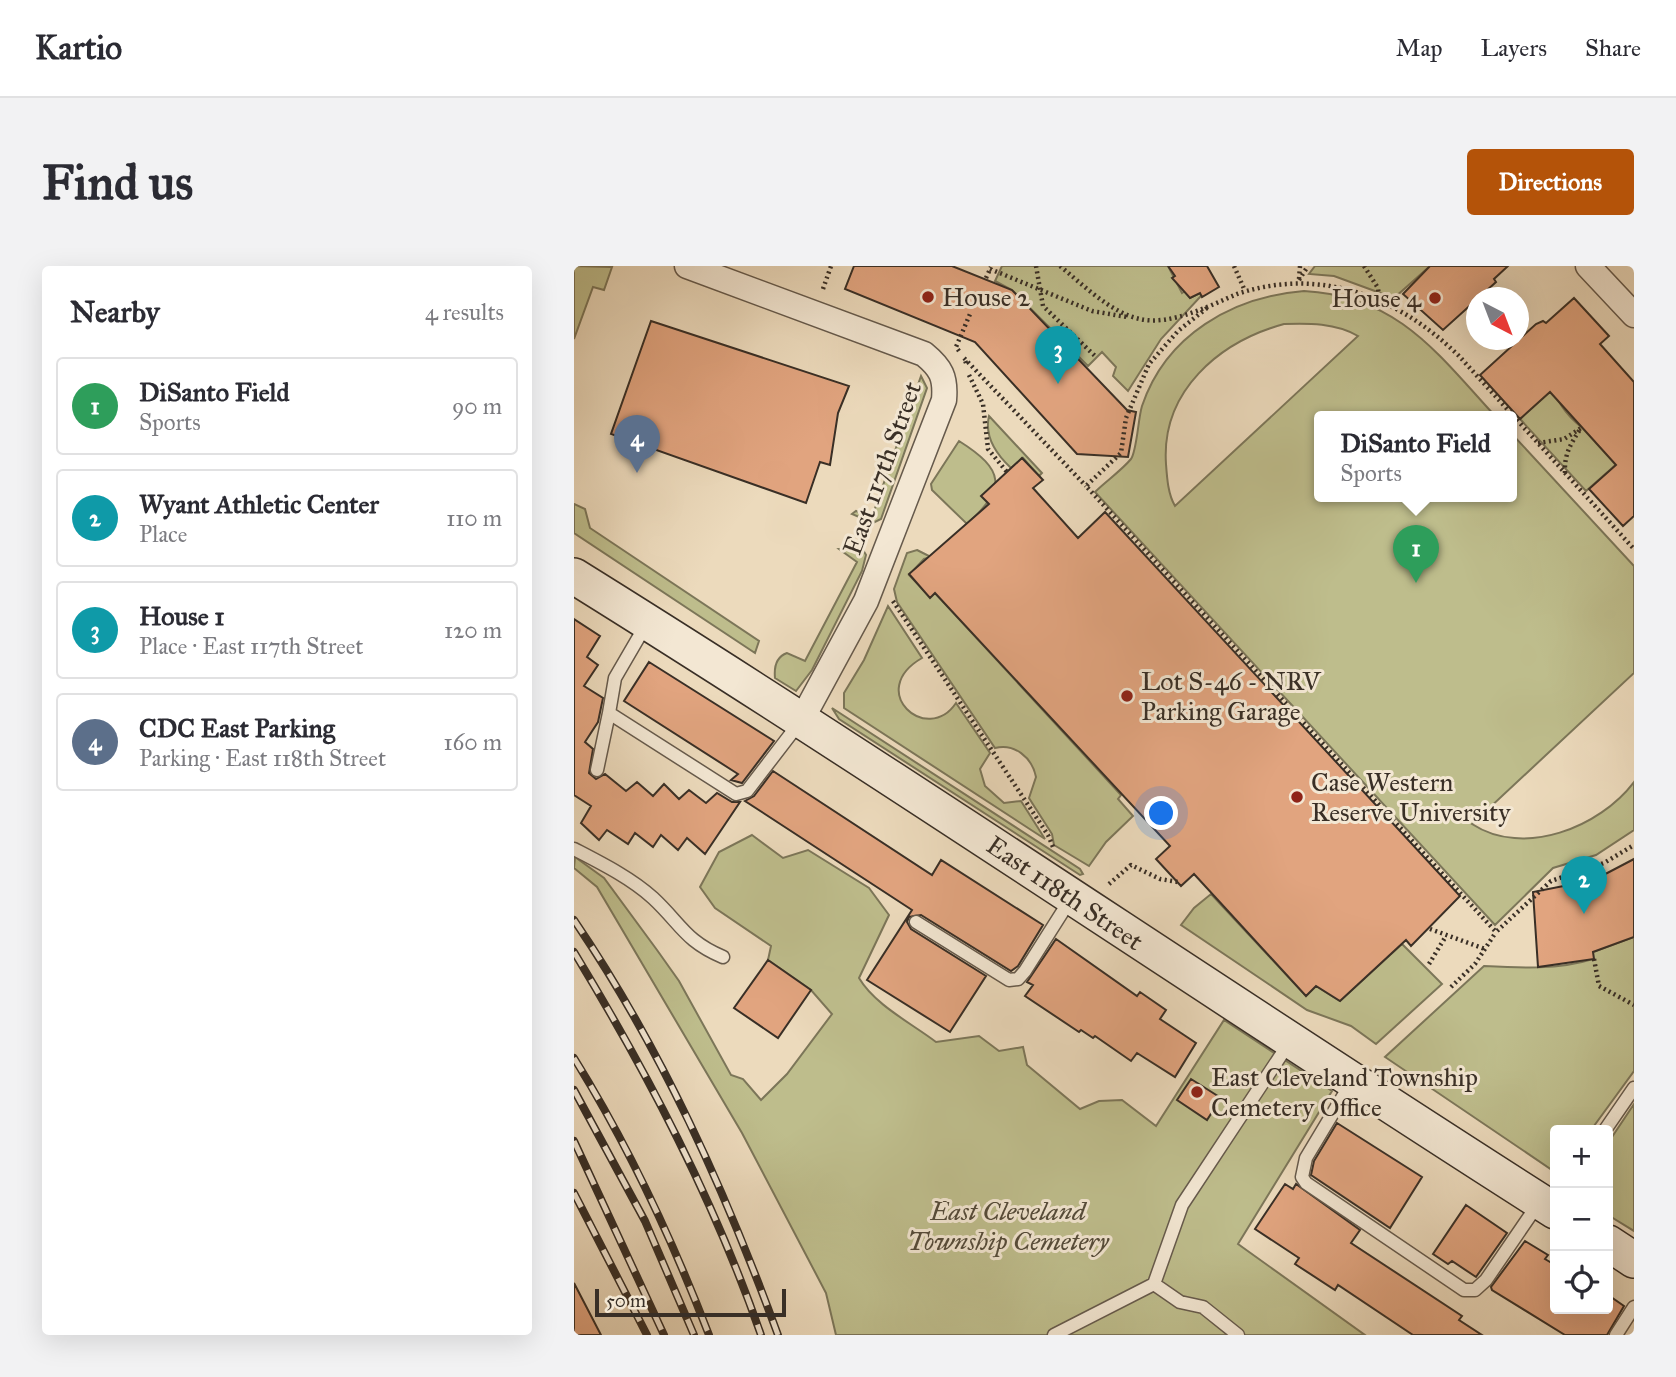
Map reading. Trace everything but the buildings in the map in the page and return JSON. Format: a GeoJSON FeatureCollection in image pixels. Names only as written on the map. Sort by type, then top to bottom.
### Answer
{"type":"FeatureCollection","features":[{"type":"Feature","properties":{"kind":"street"},"geometry":{"type":"LineString","coordinates":[[1588,266],[1634,315]]}},
{"type":"Feature","properties":{"kind":"street","name":"East 117th Street"},"geometry":{"type":"LineString","coordinates":[[696,268],[924,354],[939,366],[946,382],[944,400],[866,601],[802,719]]}},
{"type":"Feature","properties":{"kind":"street","name":"East 118th Street"},"geometry":{"type":"LineString","coordinates":[[574,576],[802,719],[1291,1041],[1550,1205]]}},
{"type":"Feature","properties":{"kind":"street"},"geometry":{"type":"LineString","coordinates":[[1613,1246],[1634,1259]]}},
{"type":"Feature","properties":{"kind":"lane"},"geometry":{"type":"LineString","coordinates":[[597,770],[614,678],[648,622]]}},
{"type":"Feature","properties":{"kind":"lane"},"geometry":{"type":"LineString","coordinates":[[609,713],[736,794],[747,791],[802,719]]}},
{"type":"Feature","properties":{"kind":"lane"},"geometry":{"type":"LineString","coordinates":[[574,849],[633,883],[653,898],[682,933],[702,948],[723,957]]}},
{"type":"Feature","properties":{"kind":"lane"},"geometry":{"type":"LineString","coordinates":[[916,922],[1009,980],[1018,979],[1072,896]]}},
{"type":"Feature","properties":{"kind":"lane"},"geometry":{"type":"LineString","coordinates":[[1054,1335],[1154,1284],[1182,1205],[1291,1041]]}},
{"type":"Feature","properties":{"kind":"lane"},"geometry":{"type":"LineString","coordinates":[[1353,1081],[1306,1157],[1303,1177],[1306,1183],[1464,1290],[1475,1290],[1486,1280],[1550,1207]]}},
{"type":"Feature","properties":{"kind":"lane"},"geometry":{"type":"LineString","coordinates":[[1608,1125],[1634,1088]]}},
{"type":"Feature","properties":{"kind":"lane"},"geometry":{"type":"LineString","coordinates":[[1154,1284],[1180,1302],[1203,1307],[1238,1335]]}},
{"type":"Feature","properties":{"kind":"lane"},"geometry":{"type":"LineString","coordinates":[[1616,1335],[1634,1307]]}},
{"type":"Feature","properties":{"kind":"path"},"geometry":{"type":"LineString","coordinates":[[823,289],[831,266]]}},
{"type":"Feature","properties":{"kind":"path"},"geometry":{"type":"LineString","coordinates":[[1037,266],[1043,306],[1095,356]]}},
{"type":"Feature","properties":{"kind":"path"},"geometry":{"type":"LineString","coordinates":[[1060,266],[1100,297],[1136,318]]}},
{"type":"Feature","properties":{"kind":"path"},"geometry":{"type":"LineString","coordinates":[[1234,266],[1245,291]]}},
{"type":"Feature","properties":{"kind":"path"},"geometry":{"type":"LineString","coordinates":[[1299,280],[1300,266]]}},
{"type":"Feature","properties":{"kind":"path"},"geometry":{"type":"LineString","coordinates":[[1299,280],[1308,266]]}},
{"type":"Feature","properties":{"kind":"path"},"geometry":{"type":"LineString","coordinates":[[1364,266],[1378,288],[1379,297]]}},
{"type":"Feature","properties":{"kind":"path"},"geometry":{"type":"LineString","coordinates":[[986,278],[990,267],[1092,311],[1162,319],[1207,308],[1245,291],[1299,280],[1342,284],[1379,297],[1429,327],[1507,411]]}},
{"type":"Feature","properties":{"kind":"path"},"geometry":{"type":"LineString","coordinates":[[1086,486],[1121,453],[1126,418],[1149,364],[1178,331],[1207,308]]}},
{"type":"Feature","properties":{"kind":"path"},"geometry":{"type":"LineString","coordinates":[[970,314],[956,347],[964,358],[1086,486],[1496,932]]}},
{"type":"Feature","properties":{"kind":"path"},"geometry":{"type":"LineString","coordinates":[[964,358],[983,404],[988,449],[1007,472]]}},
{"type":"Feature","properties":{"kind":"path"},"geometry":{"type":"LineString","coordinates":[[970,392],[971,380]]}},
{"type":"Feature","properties":{"kind":"path"},"geometry":{"type":"LineString","coordinates":[[1517,422],[1634,549]]}},
{"type":"Feature","properties":{"kind":"path"},"geometry":{"type":"LineString","coordinates":[[1537,443],[1564,439],[1581,428],[1564,460],[1564,473]]}},
{"type":"Feature","properties":{"kind":"path"},"geometry":{"type":"LineString","coordinates":[[889,596],[1048,835],[1052,847]]}},
{"type":"Feature","properties":{"kind":"path"},"geometry":{"type":"LineString","coordinates":[[1451,987],[1475,964],[1496,932],[1551,881],[1604,863],[1634,845]]}},
{"type":"Feature","properties":{"kind":"path"},"geometry":{"type":"LineString","coordinates":[[1109,884],[1131,865],[1160,879],[1178,882]]}},
{"type":"Feature","properties":{"kind":"path"},"geometry":{"type":"LineString","coordinates":[[1430,929],[1485,949]]}},
{"type":"Feature","properties":{"kind":"path"},"geometry":{"type":"LineString","coordinates":[[1429,964],[1446,936]]}},
{"type":"Feature","properties":{"kind":"path"},"geometry":{"type":"LineString","coordinates":[[1594,959],[1599,986],[1634,1005]]}},
{"type":"Feature","properties":{"kind":"green space"},"geometry":{"type":"Polygon","coordinates":[[[574,266],[612,267],[604,290],[593,287],[574,339],[574,266]]]}},
{"type":"Feature","properties":{"kind":"green space"},"geometry":{"type":"Polygon","coordinates":[[[1002,266],[1168,266],[1182,293],[1185,291],[1190,298],[1200,293],[1201,296],[1161,339],[1128,391],[1113,376],[1116,367],[1102,352],[1088,366],[1012,290],[995,281],[1002,266]]]}},
{"type":"Feature","properties":{"kind":"green space"},"geometry":{"type":"Polygon","coordinates":[[[1315,266],[1430,266],[1394,298],[1334,276],[1309,274],[1315,266]]]}},
{"type":"Feature","properties":{"kind":"green space"},"geometry":{"type":"Polygon","coordinates":[[[1304,291],[1337,295],[1365,304],[1391,316],[1413,332],[1434,350],[1491,411],[1314,411],[1314,502],[1517,502],[1517,439],[1634,566],[1634,673],[1472,824],[1492,834],[1514,838],[1537,838],[1560,833],[1602,812],[1634,782],[1634,830],[1596,855],[1553,868],[1495,925],[1095,492],[1131,459],[1142,406],[1167,359],[1205,324],[1227,311],[1252,302],[1304,291]],[[1284,324],[1237,343],[1199,373],[1184,392],[1173,414],[1167,438],[1167,480],[1175,506],[1358,336],[1331,326],[1284,324]]]}},
{"type":"Feature","properties":{"kind":"green space"},"geometry":{"type":"Polygon","coordinates":[[[921,376],[927,388],[881,519],[873,523],[852,514],[856,511],[872,517],[921,376]]]}},
{"type":"Feature","properties":{"kind":"green space"},"geometry":{"type":"Polygon","coordinates":[[[1552,383],[1556,396],[1571,418],[1592,435],[1628,454],[1586,491],[1520,419],[1552,383]]]}},
{"type":"Feature","properties":{"kind":"green space"},"geometry":{"type":"Polygon","coordinates":[[[989,416],[1042,473],[1039,476],[1023,458],[1011,468],[1001,457],[992,445],[988,431],[989,416]]]}},
{"type":"Feature","properties":{"kind":"green space"},"geometry":{"type":"Polygon","coordinates":[[[959,441],[985,461],[995,480],[989,500],[967,524],[932,490],[931,484],[959,441]]]}},
{"type":"Feature","properties":{"kind":"green space"},"geometry":{"type":"Polygon","coordinates":[[[574,504],[585,509],[590,528],[759,641],[755,653],[574,533],[574,504]]]}},
{"type":"Feature","properties":{"kind":"green space"},"geometry":{"type":"Polygon","coordinates":[[[839,549],[863,550],[866,555],[862,571],[812,670],[796,691],[775,678],[776,663],[787,653],[805,661],[857,562],[839,549]]]}},
{"type":"Feature","properties":{"kind":"green space"},"geometry":{"type":"Polygon","coordinates":[[[917,550],[931,557],[924,559],[909,575],[930,597],[935,593],[1121,795],[1118,799],[1133,816],[1106,842],[1089,866],[1054,845],[1052,834],[1029,798],[1036,777],[1031,763],[1015,750],[995,748],[897,602],[894,589],[907,553],[917,550]]]}},
{"type":"Feature","properties":{"kind":"green space"},"geometry":{"type":"Polygon","coordinates":[[[888,606],[922,658],[906,671],[899,685],[900,698],[907,709],[917,716],[930,719],[944,715],[956,703],[990,753],[980,769],[985,786],[1004,803],[1021,801],[1045,839],[844,708],[844,693],[864,660],[888,606]]]}},
{"type":"Feature","properties":{"kind":"green space"},"geometry":{"type":"Polygon","coordinates":[[[832,708],[1080,869],[1083,874],[1080,875],[839,719],[832,708]]]}},
{"type":"Feature","properties":{"kind":"green space","name":"East Cleveland Township Cemetery"},"geometry":{"type":"Polygon","coordinates":[[[752,835],[783,858],[808,850],[869,888],[889,915],[859,978],[874,997],[936,1042],[979,1036],[999,1051],[1023,1047],[1027,1065],[1080,1109],[1099,1101],[1122,1100],[1156,1126],[1224,1020],[1332,1091],[1238,1244],[1365,1335],[836,1335],[826,1293],[742,1133],[597,887],[574,868],[575,857],[604,878],[679,981],[731,1075],[743,1079],[761,1100],[787,1074],[832,1014],[811,990],[768,960],[771,946],[715,908],[700,887],[719,852],[752,835]]]}},
{"type":"Feature","properties":{"kind":"green space"},"geometry":{"type":"Polygon","coordinates":[[[1211,894],[1306,996],[1316,986],[1340,1001],[1402,944],[1442,984],[1376,1044],[1351,1026],[1307,1010],[1181,925],[1194,908],[1211,894]]]}},
{"type":"Feature","properties":{"kind":"green space"},"geometry":{"type":"Polygon","coordinates":[[[1634,937],[1634,1071],[1595,1125],[1550,1125],[1550,1169],[1385,1057],[1484,966],[1566,965],[1593,959],[1593,952],[1634,937]]]}},
{"type":"Feature","properties":{"kind":"green space"},"geometry":{"type":"Polygon","coordinates":[[[1634,1104],[1634,1231],[1613,1218],[1613,1136],[1634,1104]]]}},
{"type":"Feature","properties":{"kind":"railway"},"geometry":{"type":"LineString","coordinates":[[574,920],[635,1018],[689,1121],[736,1227],[778,1335]]}},
{"type":"Feature","properties":{"kind":"railway"},"geometry":{"type":"LineString","coordinates":[[574,952],[628,1044],[678,1139],[722,1235],[761,1335]]}},
{"type":"Feature","properties":{"kind":"railway"},"geometry":{"type":"LineString","coordinates":[[574,1058],[613,1124],[648,1193],[709,1335]]}},
{"type":"Feature","properties":{"kind":"railway"},"geometry":{"type":"LineString","coordinates":[[574,1090],[645,1221],[694,1335]]}},
{"type":"Feature","properties":{"kind":"railway"},"geometry":{"type":"LineString","coordinates":[[574,1141],[664,1335]]}},
{"type":"Feature","properties":{"kind":"railway"},"geometry":{"type":"LineString","coordinates":[[574,1193],[647,1335]]}},
{"type":"Feature","properties":{"kind":"place","name":"House 2"},"geometry":{"type":"Point","coordinates":[928,297]}},
{"type":"Feature","properties":{"kind":"place","name":"House 4"},"geometry":{"type":"Point","coordinates":[1435,298]}},
{"type":"Feature","properties":{"kind":"place","name":"House 1"},"geometry":{"type":"Point","coordinates":[1058,384]}},
{"type":"Feature","properties":{"kind":"place","name":"CDC East Parking"},"geometry":{"type":"Point","coordinates":[637,473]}},
{"type":"Feature","properties":{"kind":"place","name":"DiSanto Field"},"geometry":{"type":"Point","coordinates":[1416,583]}},
{"type":"Feature","properties":{"kind":"place","name":"Lot S-46 - NRV Parking Garage"},"geometry":{"type":"Point","coordinates":[1127,696]}},
{"type":"Feature","properties":{"kind":"place","name":"Case Western Reserve University"},"geometry":{"type":"Point","coordinates":[1297,797]}},
{"type":"Feature","properties":{"kind":"place","name":"Wyant Athletic Center"},"geometry":{"type":"Point","coordinates":[1584,914]}},
{"type":"Feature","properties":{"kind":"place","name":"East Cleveland Township Cemetery Office"},"geometry":{"type":"Point","coordinates":[1197,1092]}}]}
